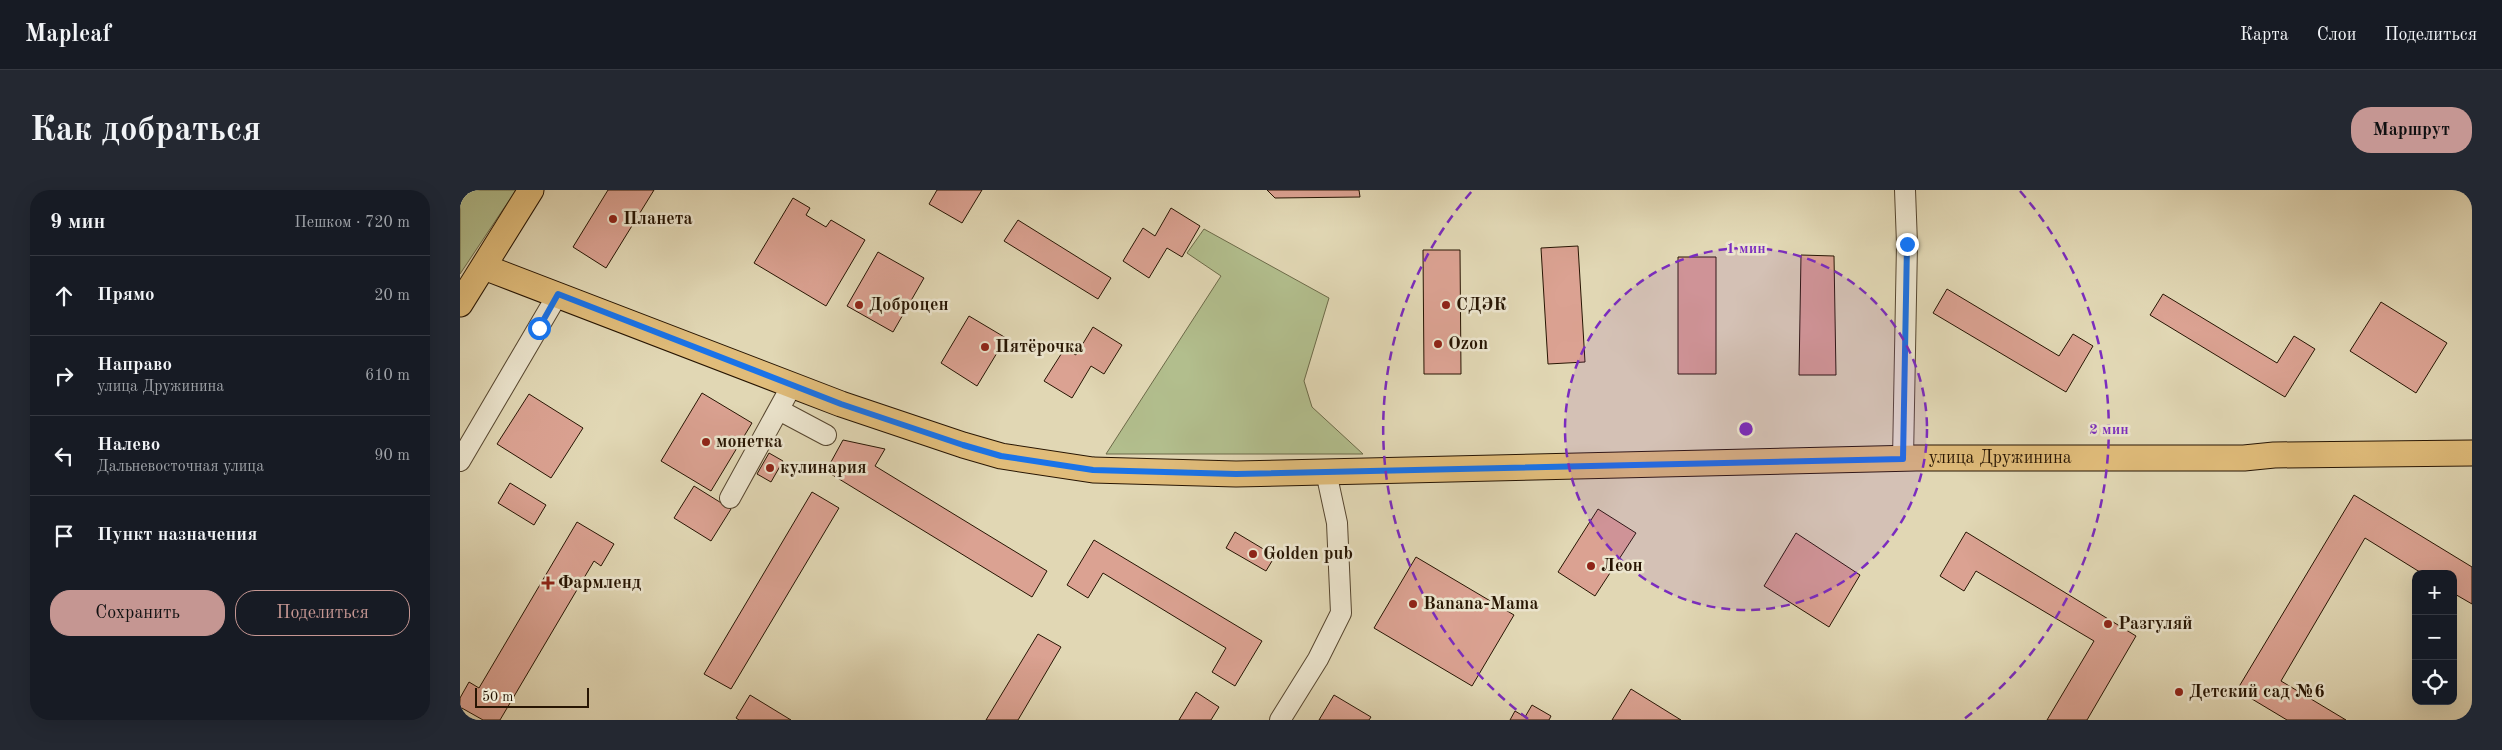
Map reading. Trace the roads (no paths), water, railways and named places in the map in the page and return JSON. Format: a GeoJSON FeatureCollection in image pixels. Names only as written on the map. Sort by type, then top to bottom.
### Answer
{"type":"FeatureCollection","features":[{"type":"Feature","properties":{"kind":"main road"},"geometry":{"type":"LineString","coordinates":[[460,304],[532,190]]}},
{"type":"Feature","properties":{"kind":"main road","name":"улица Дружинина"},"geometry":{"type":"LineString","coordinates":[[484,267],[841,404],[963,445],[1001,456],[1093,470],[1236,474],[1903,459],[2244,458],[2274,455],[2472,453]]}},
{"type":"Feature","properties":{"kind":"street"},"geometry":{"type":"LineString","coordinates":[[1903,459],[1907,244],[1905,190]]}},
{"type":"Feature","properties":{"kind":"street"},"geometry":{"type":"LineString","coordinates":[[460,461],[558,294]]}},
{"type":"Feature","properties":{"kind":"street"},"geometry":{"type":"LineString","coordinates":[[730,498],[792,385]]}},
{"type":"Feature","properties":{"kind":"street"},"geometry":{"type":"LineString","coordinates":[[778,410],[826,435]]}},
{"type":"Feature","properties":{"kind":"street"},"geometry":{"type":"LineString","coordinates":[[1280,720],[1318,659],[1341,613],[1337,523],[1326,472]]}},
{"type":"Feature","properties":{"kind":"place","name":"Планета"},"geometry":{"type":"Point","coordinates":[613,219]}},
{"type":"Feature","properties":{"kind":"place","name":"Доброцен"},"geometry":{"type":"Point","coordinates":[859,305]}},
{"type":"Feature","properties":{"kind":"place","name":"СДЭК"},"geometry":{"type":"Point","coordinates":[1446,305]}},
{"type":"Feature","properties":{"kind":"place","name":"Ozon"},"geometry":{"type":"Point","coordinates":[1438,344]}},
{"type":"Feature","properties":{"kind":"place","name":"Пятёрочка"},"geometry":{"type":"Point","coordinates":[985,347]}},
{"type":"Feature","properties":{"kind":"place","name":"монетка"},"geometry":{"type":"Point","coordinates":[706,442]}},
{"type":"Feature","properties":{"kind":"place","name":"кулинария"},"geometry":{"type":"Point","coordinates":[770,468]}},
{"type":"Feature","properties":{"kind":"place","name":"Golden pub"},"geometry":{"type":"Point","coordinates":[1253,554]}},
{"type":"Feature","properties":{"kind":"place","name":"Леон"},"geometry":{"type":"Point","coordinates":[1591,566]}},
{"type":"Feature","properties":{"kind":"place","name":"Фармленд"},"geometry":{"type":"Point","coordinates":[548,583]}},
{"type":"Feature","properties":{"kind":"place","name":"Banana-Mama"},"geometry":{"type":"Point","coordinates":[1413,604]}},
{"type":"Feature","properties":{"kind":"place","name":"Разгуляй"},"geometry":{"type":"Point","coordinates":[2108,624]}},
{"type":"Feature","properties":{"kind":"place","name":"Детский сад №6"},"geometry":{"type":"Point","coordinates":[2179,692]}}]}
